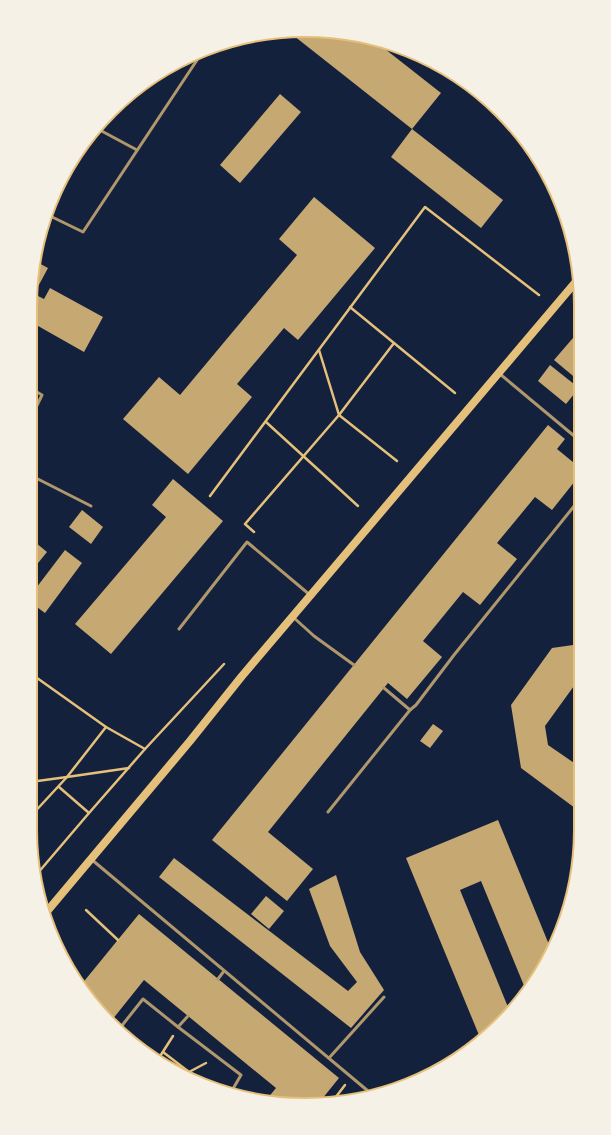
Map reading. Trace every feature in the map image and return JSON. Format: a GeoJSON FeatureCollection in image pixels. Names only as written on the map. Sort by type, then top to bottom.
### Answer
{"type":"FeatureCollection","features":[{"type":"Feature","properties":{"kind":"main road"},"geometry":{"type":"LineString","coordinates":[[49,909],[242,676],[573,285]]}},
{"type":"Feature","properties":{"kind":"lane"},"geometry":{"type":"LineString","coordinates":[[52,217],[83,232],[198,59]]}},
{"type":"Feature","properties":{"kind":"lane"},"geometry":{"type":"LineString","coordinates":[[101,131],[137,150]]}},
{"type":"Feature","properties":{"kind":"lane"},"geometry":{"type":"LineString","coordinates":[[499,373],[574,436]]}},
{"type":"Feature","properties":{"kind":"lane"},"geometry":{"type":"LineString","coordinates":[[37,392],[42,395],[37,405]]}},
{"type":"Feature","properties":{"kind":"lane"},"geometry":{"type":"LineString","coordinates":[[37,479],[91,506]]}},
{"type":"Feature","properties":{"kind":"lane"},"geometry":{"type":"LineString","coordinates":[[328,812],[410,710],[416,705],[454,655],[574,506]]}},
{"type":"Feature","properties":{"kind":"lane"},"geometry":{"type":"LineString","coordinates":[[179,629],[247,542],[311,596]]}},
{"type":"Feature","properties":{"kind":"lane"},"geometry":{"type":"LineString","coordinates":[[292,617],[314,636],[354,665]]}},
{"type":"Feature","properties":{"kind":"lane"},"geometry":{"type":"LineString","coordinates":[[384,688],[410,710]]}},
{"type":"Feature","properties":{"kind":"lane"},"geometry":{"type":"LineString","coordinates":[[91,859],[368,1091]]}},
{"type":"Feature","properties":{"kind":"lane"},"geometry":{"type":"LineString","coordinates":[[218,978],[224,971]]}},
{"type":"Feature","properties":{"kind":"lane"},"geometry":{"type":"LineString","coordinates":[[329,1058],[384,998]]}},
{"type":"Feature","properties":{"kind":"lane"},"geometry":{"type":"LineString","coordinates":[[122,1025],[143,999],[178,1028],[241,1075],[233,1088]]}},
{"type":"Feature","properties":{"kind":"lane"},"geometry":{"type":"LineString","coordinates":[[178,1028],[188,1016]]}},
{"type":"Feature","properties":{"kind":"path"},"geometry":{"type":"LineString","coordinates":[[210,496],[425,207],[539,294]]}},
{"type":"Feature","properties":{"kind":"path"},"geometry":{"type":"LineString","coordinates":[[350,307],[455,393]]}},
{"type":"Feature","properties":{"kind":"path"},"geometry":{"type":"LineString","coordinates":[[245,524],[339,415],[394,343]]}},
{"type":"Feature","properties":{"kind":"path"},"geometry":{"type":"LineString","coordinates":[[318,350],[339,415],[397,461]]}},
{"type":"Feature","properties":{"kind":"path"},"geometry":{"type":"LineString","coordinates":[[266,422],[358,506]]}},
{"type":"Feature","properties":{"kind":"path"},"geometry":{"type":"LineString","coordinates":[[40,871],[145,749],[224,664]]}},
{"type":"Feature","properties":{"kind":"path"},"geometry":{"type":"LineString","coordinates":[[37,677],[106,727],[145,749]]}},
{"type":"Feature","properties":{"kind":"path"},"geometry":{"type":"LineString","coordinates":[[37,810],[59,787],[106,727]]}},
{"type":"Feature","properties":{"kind":"path"},"geometry":{"type":"LineString","coordinates":[[37,781],[129,768]]}},
{"type":"Feature","properties":{"kind":"path"},"geometry":{"type":"LineString","coordinates":[[59,787],[89,813]]}},
{"type":"Feature","properties":{"kind":"path"},"geometry":{"type":"LineString","coordinates":[[86,910],[118,940]]}},
{"type":"Feature","properties":{"kind":"path"},"geometry":{"type":"LineString","coordinates":[[161,1056],[178,1028]]}},
{"type":"Feature","properties":{"kind":"path"},"geometry":{"type":"LineString","coordinates":[[163,1052],[179,1066]]}},
{"type":"Feature","properties":{"kind":"path"},"geometry":{"type":"LineString","coordinates":[[191,1072],[217,1056]]}},
{"type":"Feature","properties":{"kind":"building"},"geometry":{"type":"Polygon","coordinates":[[[296,38],[341,39],[385,49],[441,93],[412,129],[296,38]]]}},
{"type":"Feature","properties":{"kind":"building"},"geometry":{"type":"Polygon","coordinates":[[[280,94],[301,112],[240,183],[220,165],[280,94]]]}},
{"type":"Feature","properties":{"kind":"building"},"geometry":{"type":"Polygon","coordinates":[[[412,129],[503,200],[481,228],[391,157],[412,129]]]}},
{"type":"Feature","properties":{"kind":"building"},"geometry":{"type":"Polygon","coordinates":[[[314,197],[375,248],[298,340],[284,328],[237,384],[252,397],[188,474],[123,419],[159,377],[180,395],[297,255],[279,239],[314,197]]]}},
{"type":"Feature","properties":{"kind":"building"},"geometry":{"type":"Polygon","coordinates":[[[40,264],[48,268],[38,286],[40,264]]]}},
{"type":"Feature","properties":{"kind":"building"},"geometry":{"type":"Polygon","coordinates":[[[50,288],[103,317],[84,352],[37,325],[38,296],[44,299],[50,288]]]}},
{"type":"Feature","properties":{"kind":"building"},"geometry":{"type":"Polygon","coordinates":[[[574,337],[574,377],[554,360],[574,337]]]}},
{"type":"Feature","properties":{"kind":"building"},"geometry":{"type":"Polygon","coordinates":[[[550,365],[574,384],[574,394],[566,404],[538,381],[550,365]]]}},
{"type":"Feature","properties":{"kind":"building"},"geometry":{"type":"Polygon","coordinates":[[[548,425],[565,439],[557,449],[574,463],[574,482],[552,510],[535,497],[497,543],[517,559],[480,605],[463,592],[423,641],[442,657],[407,699],[388,683],[268,832],[313,869],[287,901],[212,840],[548,425]]]}},
{"type":"Feature","properties":{"kind":"building"},"geometry":{"type":"Polygon","coordinates":[[[173,479],[223,521],[111,654],[75,624],[166,517],[152,505],[173,479]]]}},
{"type":"Feature","properties":{"kind":"building"},"geometry":{"type":"Polygon","coordinates":[[[82,510],[103,527],[91,544],[69,527],[82,510]]]}},
{"type":"Feature","properties":{"kind":"building"},"geometry":{"type":"Polygon","coordinates":[[[37,544],[47,552],[37,564],[37,544]]]}},
{"type":"Feature","properties":{"kind":"building"},"geometry":{"type":"Polygon","coordinates":[[[65,550],[82,563],[45,613],[37,607],[37,587],[65,550]]]}},
{"type":"Feature","properties":{"kind":"building"},"geometry":{"type":"Polygon","coordinates":[[[574,645],[574,686],[545,726],[548,745],[574,763],[574,807],[521,768],[511,705],[552,648],[574,645]]]}},
{"type":"Feature","properties":{"kind":"building"},"geometry":{"type":"Polygon","coordinates":[[[433,724],[443,731],[430,748],[420,741],[433,724]]]}},
{"type":"Feature","properties":{"kind":"building"},"geometry":{"type":"Polygon","coordinates":[[[498,820],[548,943],[538,964],[524,986],[481,881],[460,890],[508,1006],[479,1035],[406,858],[498,820]]]}},
{"type":"Feature","properties":{"kind":"building"},"geometry":{"type":"Polygon","coordinates":[[[174,858],[348,991],[357,982],[330,946],[309,889],[336,875],[360,952],[384,990],[351,1028],[159,877],[174,858]]]}},
{"type":"Feature","properties":{"kind":"building"},"geometry":{"type":"Polygon","coordinates":[[[266,896],[284,911],[269,929],[251,914],[266,896]]]}},
{"type":"Feature","properties":{"kind":"building"},"geometry":{"type":"Polygon","coordinates":[[[139,914],[339,1078],[324,1097],[306,1098],[270,1096],[276,1088],[144,980],[114,1017],[92,993],[84,982],[139,914]]]}}]}
